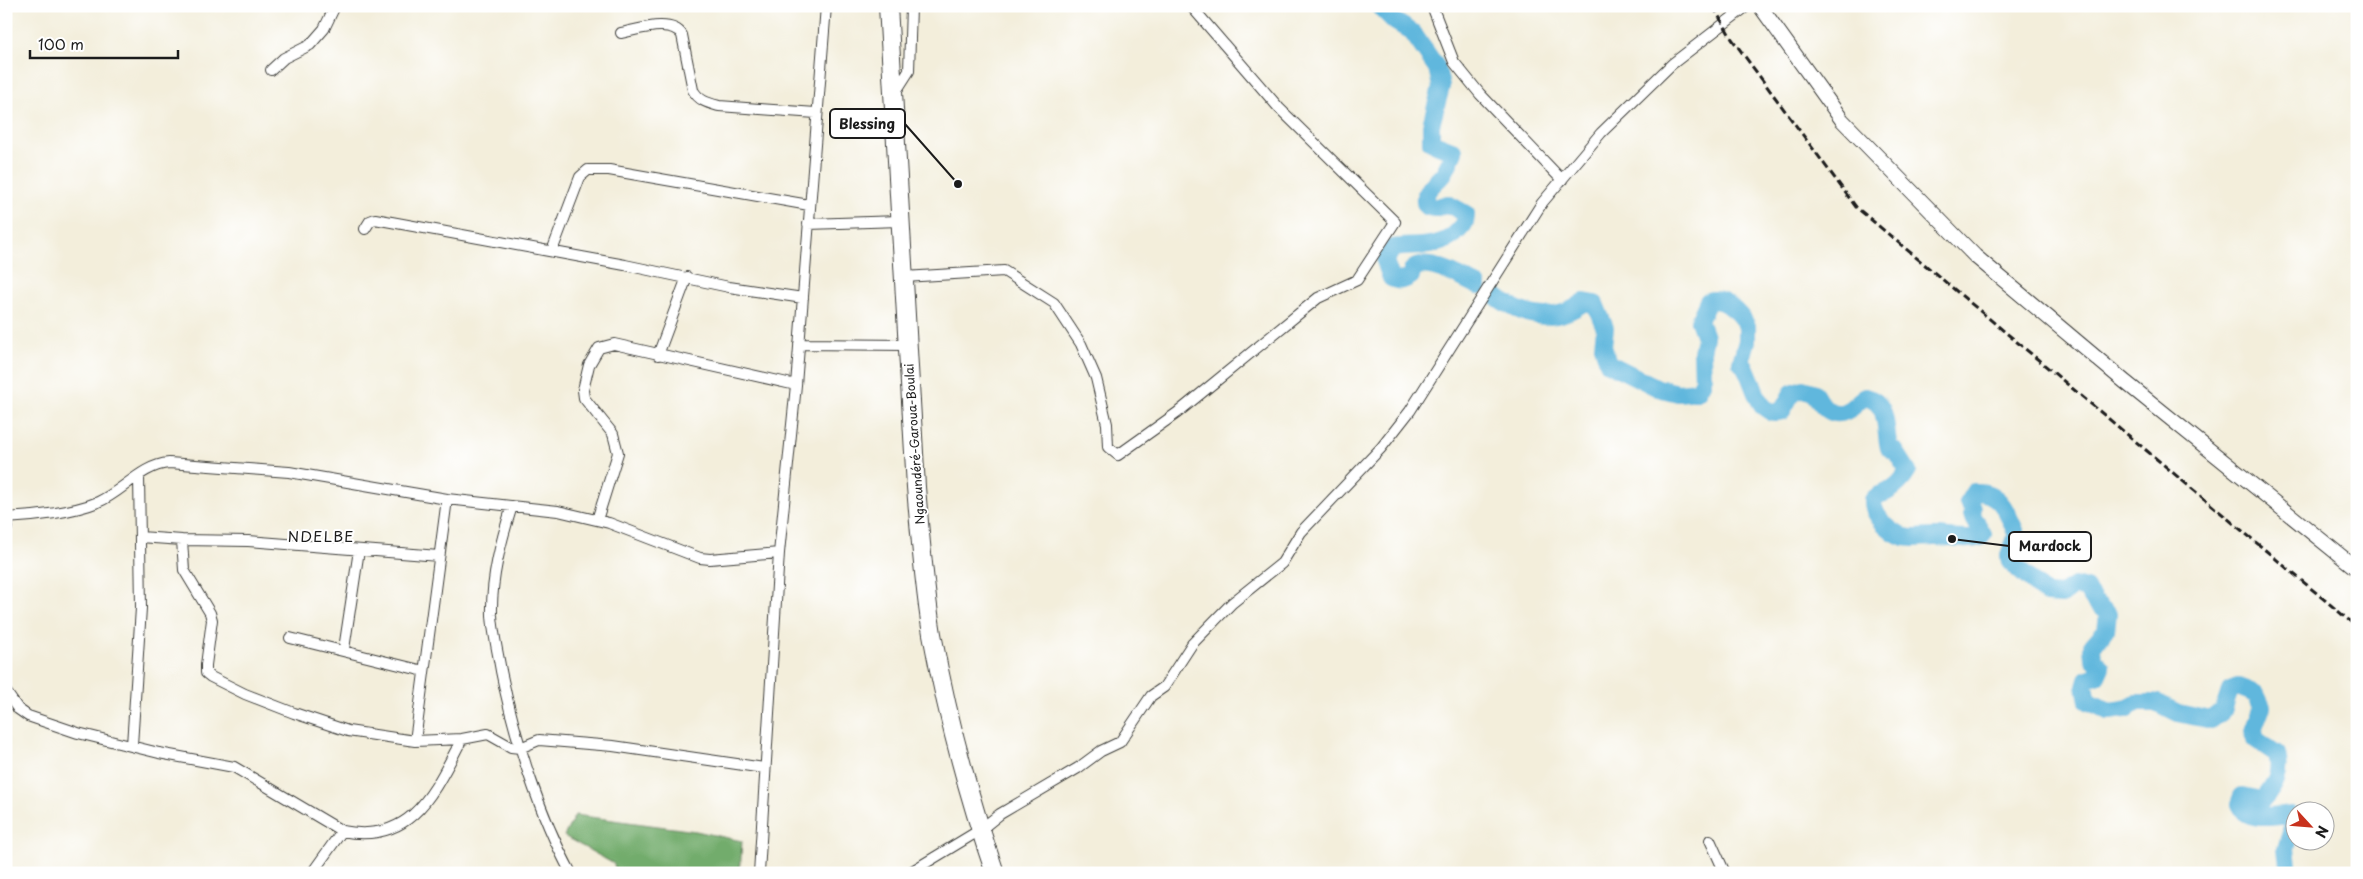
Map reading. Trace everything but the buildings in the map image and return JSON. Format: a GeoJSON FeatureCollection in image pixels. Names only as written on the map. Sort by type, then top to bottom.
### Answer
{"type":"FeatureCollection","features":[{"type":"Feature","properties":{"kind":"highway","name":"Ngaoundéré-Garoua-Boulai"},"geometry":{"type":"LineString","coordinates":[[888,6],[917,496],[932,633],[969,796],[995,873]]}},
{"type":"Feature","properties":{"kind":"street"},"geometry":{"type":"LineString","coordinates":[[271,70],[284,58],[310,45],[324,29],[335,6]]}},
{"type":"Feature","properties":{"kind":"street"},"geometry":{"type":"LineString","coordinates":[[759,873],[764,768],[779,553],[796,385],[816,113],[826,6]]}},
{"type":"Feature","properties":{"kind":"street"},"geometry":{"type":"LineString","coordinates":[[893,96],[909,72],[911,6]]}},
{"type":"Feature","properties":{"kind":"street"},"geometry":{"type":"LineString","coordinates":[[904,277],[1004,271],[1054,303],[1081,344],[1096,378],[1106,424],[1108,447],[1118,455],[1177,413],[1318,298],[1358,280],[1395,222],[1279,108],[1191,6]]}},
{"type":"Feature","properties":{"kind":"street"},"geometry":{"type":"LineString","coordinates":[[1432,6],[1454,62],[1480,94],[1562,180]]}},
{"type":"Feature","properties":{"kind":"street"},"geometry":{"type":"LineString","coordinates":[[909,873],[980,830],[1000,814],[1120,742],[1151,696],[1164,687],[1192,644],[1232,603],[1282,562],[1301,532],[1382,448],[1410,410],[1542,203],[1601,132],[1672,64],[1747,6]]}},
{"type":"Feature","properties":{"kind":"street"},"geometry":{"type":"LineString","coordinates":[[1760,6],[1842,120],[1975,256],[2124,381],[2357,569]]}},
{"type":"Feature","properties":{"kind":"street"},"geometry":{"type":"LineString","coordinates":[[620,33],[667,26],[678,30],[682,35],[693,90],[696,97],[703,101],[719,106],[816,113]]}},
{"type":"Feature","properties":{"kind":"street"},"geometry":{"type":"LineString","coordinates":[[552,251],[580,177],[588,170],[618,171],[809,205]]}},
{"type":"Feature","properties":{"kind":"street"},"geometry":{"type":"LineString","coordinates":[[365,229],[370,221],[374,219],[552,251],[729,287],[803,298]]}},
{"type":"Feature","properties":{"kind":"street"},"geometry":{"type":"LineString","coordinates":[[808,224],[900,221]]}},
{"type":"Feature","properties":{"kind":"street"},"geometry":{"type":"LineString","coordinates":[[658,355],[687,278]]}},
{"type":"Feature","properties":{"kind":"street"},"geometry":{"type":"LineString","coordinates":[[597,520],[618,453],[613,434],[584,398],[583,390],[589,365],[600,348],[614,344],[796,385]]}},
{"type":"Feature","properties":{"kind":"street"},"geometry":{"type":"LineString","coordinates":[[799,344],[908,345]]}},
{"type":"Feature","properties":{"kind":"street"},"geometry":{"type":"LineString","coordinates":[[6,531],[7,518],[97,502],[112,495],[138,476],[161,464],[169,463],[289,472],[447,499],[558,511],[597,520],[660,541],[700,558],[737,558],[779,553]]}},
{"type":"Feature","properties":{"kind":"street"},"geometry":{"type":"LineString","coordinates":[[132,745],[142,608],[138,476]]}},
{"type":"Feature","properties":{"kind":"street"},"geometry":{"type":"LineString","coordinates":[[415,742],[447,499]]}},
{"type":"Feature","properties":{"kind":"street"},"geometry":{"type":"LineString","coordinates":[[512,506],[501,540],[494,577],[492,615],[505,693],[520,748],[547,820],[571,873]]}},
{"type":"Feature","properties":{"kind":"street"},"geometry":{"type":"LineString","coordinates":[[140,537],[248,541],[439,556]]}},
{"type":"Feature","properties":{"kind":"street"},"geometry":{"type":"LineString","coordinates":[[182,540],[184,570],[210,613],[212,620],[206,673],[261,700],[348,731],[415,742],[462,739],[488,734],[520,748],[539,740],[613,746],[764,768]]}},
{"type":"Feature","properties":{"kind":"street"},"geometry":{"type":"LineString","coordinates":[[344,649],[359,550]]}},
{"type":"Feature","properties":{"kind":"street"},"geometry":{"type":"LineString","coordinates":[[290,638],[344,649],[424,671]]}},
{"type":"Feature","properties":{"kind":"street"},"geometry":{"type":"LineString","coordinates":[[6,692],[18,709],[28,716],[78,733],[159,753],[234,767],[342,831],[356,834],[382,832],[408,821],[434,791],[462,739]]}},
{"type":"Feature","properties":{"kind":"street"},"geometry":{"type":"LineString","coordinates":[[312,873],[342,831]]}},
{"type":"Feature","properties":{"kind":"street"},"geometry":{"type":"LineString","coordinates":[[1710,840],[1725,873]]}},
{"type":"Feature","properties":{"kind":"green space"},"geometry":{"type":"Polygon","coordinates":[[[575,815],[696,831],[742,841],[740,873],[616,873],[614,864],[564,836],[575,815]]]}},
{"type":"Feature","properties":{"kind":"waterway"},"geometry":{"type":"LineString","coordinates":[[1379,6],[1394,21],[1412,32],[1437,68],[1441,87],[1431,125],[1431,142],[1454,151],[1444,173],[1427,192],[1425,196],[1426,206],[1434,208],[1448,204],[1466,214],[1465,223],[1462,227],[1450,238],[1442,242],[1393,248],[1385,261],[1391,278],[1404,280],[1411,276],[1412,270],[1418,266],[1426,266],[1445,270],[1478,286]]}},
{"type":"Feature","properties":{"kind":"waterway"},"geometry":{"type":"LineString","coordinates":[[1494,295],[1516,309],[1538,315],[1550,316],[1561,314],[1584,302],[1595,304],[1605,328],[1603,346],[1608,363],[1658,388],[1678,393],[1698,391],[1703,382],[1702,352],[1705,337],[1699,321],[1708,301],[1720,301],[1736,311],[1747,326],[1747,341],[1741,362],[1746,368],[1760,402],[1766,409],[1773,412],[1782,411],[1792,393],[1803,389],[1813,392],[1828,410],[1837,413],[1850,409],[1865,397],[1873,400],[1879,405],[1885,417],[1889,448],[1896,452],[1908,471],[1896,486],[1873,500],[1876,513],[1886,525],[1899,534],[1912,538],[1964,539],[1981,537],[1983,534],[1972,515],[1973,508],[1968,502],[1974,492],[1984,492],[1998,500],[2003,506],[2017,535],[2009,556],[2010,562],[2046,594],[2062,595],[2074,586],[2086,589],[2094,601],[2108,614],[2106,630],[2092,646],[2093,659],[2101,667],[2097,676],[2087,679],[2085,686],[2088,701],[2109,711],[2125,709],[2136,703],[2158,703],[2178,713],[2211,720],[2223,711],[2230,690],[2238,687],[2256,694],[2262,707],[2254,728],[2255,739],[2277,754],[2279,767],[2274,784],[2263,800],[2242,796],[2239,804],[2243,810],[2254,816],[2291,815],[2294,822],[2286,849],[2289,873]]}},
{"type":"Feature","properties":{"kind":"railway"},"geometry":{"type":"LineString","coordinates":[[1713,6],[1732,39],[1856,207],[2357,627]]}},
{"type":"Feature","properties":{"kind":"place","name":"Blessing"},"geometry":{"type":"Point","coordinates":[958,184]}},
{"type":"Feature","properties":{"kind":"place","name":"Mardock"},"geometry":{"type":"Point","coordinates":[1952,539]}},
{"type":"Feature","properties":{"kind":"district","name":"NDELBE"},"geometry":{"type":"Point","coordinates":[321,535]}}]}
